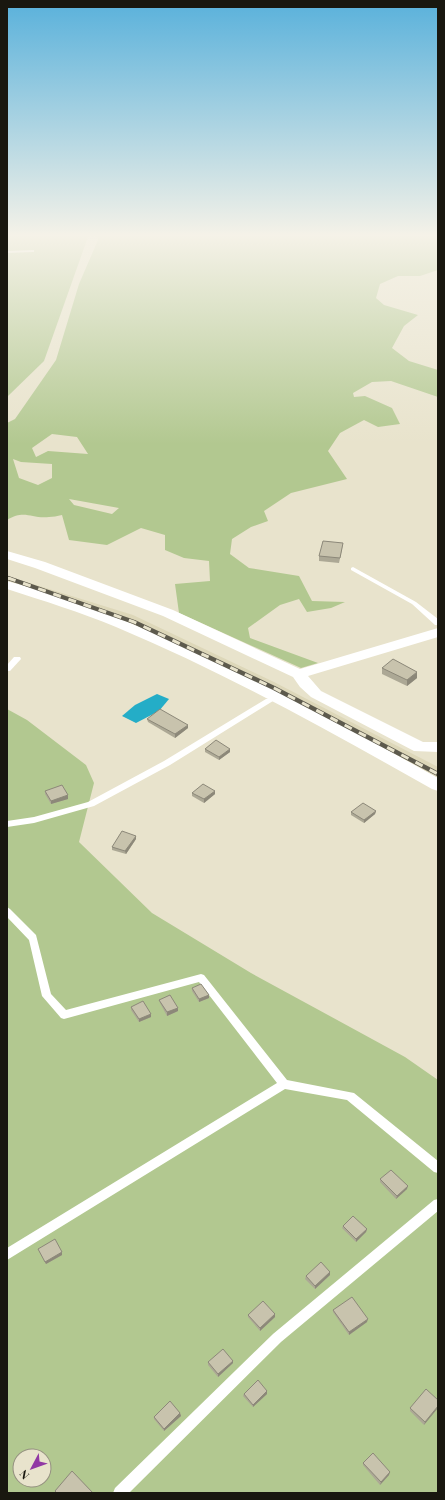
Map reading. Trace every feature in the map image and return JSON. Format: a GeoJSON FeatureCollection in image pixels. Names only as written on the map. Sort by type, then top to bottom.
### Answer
{"type":"FeatureCollection","features":[{"type":"Feature","properties":{"kind":"street"},"geometry":{"type":"LineString","coordinates":[[7,555],[40,564],[168,613],[299,674],[305,684],[316,694],[420,747],[438,747]]}},
{"type":"Feature","properties":{"kind":"street"},"geometry":{"type":"LineString","coordinates":[[7,585],[30,591],[110,620],[217,667],[339,730],[438,785]]}},
{"type":"Feature","properties":{"kind":"street"},"geometry":{"type":"LineString","coordinates":[[299,674],[438,632]]}},
{"type":"Feature","properties":{"kind":"lane"},"geometry":{"type":"LineString","coordinates":[[353,569],[414,603],[438,623]]}},
{"type":"Feature","properties":{"kind":"lane"},"geometry":{"type":"LineString","coordinates":[[7,669],[17,659]]}},
{"type":"Feature","properties":{"kind":"lane"},"geometry":{"type":"LineString","coordinates":[[7,824],[34,820],[91,804],[167,762],[269,701]]}},
{"type":"Feature","properties":{"kind":"lane"},"geometry":{"type":"LineString","coordinates":[[7,912],[33,938],[48,996],[64,1015],[201,978],[284,1084],[350,1096],[438,1168]]}},
{"type":"Feature","properties":{"kind":"lane"},"geometry":{"type":"LineString","coordinates":[[7,1254],[284,1084]]}},
{"type":"Feature","properties":{"kind":"lane"},"geometry":{"type":"LineString","coordinates":[[120,1493],[276,1338],[438,1204]]}},
{"type":"Feature","properties":{"kind":"shaded area"},"geometry":{"type":"Polygon","coordinates":[[[7,576],[133,615],[274,682],[438,767],[438,781],[131,625],[7,583],[7,576]]]}},
{"type":"Feature","properties":{"kind":"green space"},"geometry":{"type":"Polygon","coordinates":[[[7,304],[64,304],[44,361],[7,397],[7,304]]]}},
{"type":"Feature","properties":{"kind":"green space"},"geometry":{"type":"Polygon","coordinates":[[[73,304],[383,304],[418,315],[404,326],[392,348],[409,361],[438,370],[438,397],[391,381],[372,382],[353,393],[354,397],[365,396],[392,408],[400,424],[378,427],[364,420],[340,433],[328,451],[347,479],[291,493],[264,511],[268,521],[251,527],[232,539],[230,554],[249,568],[299,576],[312,601],[345,602],[331,608],[307,612],[299,599],[280,605],[248,628],[250,638],[318,663],[301,668],[179,613],[175,584],[210,581],[209,561],[184,558],[165,550],[165,535],[141,528],[107,545],[69,540],[62,515],[43,517],[19,515],[7,520],[7,423],[15,419],[56,360],[73,304]],[[52,434],[32,448],[36,457],[48,451],[88,454],[77,437],[52,434]],[[13,459],[19,478],[38,485],[52,478],[52,464],[21,462],[13,459]],[[69,499],[74,505],[112,514],[119,508],[69,499]]]}},
{"type":"Feature","properties":{"kind":"green space"},"geometry":{"type":"Polygon","coordinates":[[[7,709],[27,720],[86,765],[94,783],[79,842],[152,913],[251,973],[405,1057],[438,1080],[438,1493],[7,1493],[7,709]]]}},
{"type":"Feature","properties":{"kind":"water"},"geometry":{"type":"Polygon","coordinates":[[[157,694],[169,699],[159,711],[136,723],[122,716],[135,705],[157,694]]]}},
{"type":"Feature","properties":{"kind":"building"},"geometry":{"type":"Polygon","coordinates":[[[323,541],[343,543],[340,558],[319,556],[323,541]]]}},
{"type":"Feature","properties":{"kind":"building"},"geometry":{"type":"Polygon","coordinates":[[[393,659],[417,672],[407,680],[382,668],[393,659]]]}},
{"type":"Feature","properties":{"kind":"building"},"geometry":{"type":"Polygon","coordinates":[[[160,709],[188,725],[175,734],[147,719],[160,709]]]}},
{"type":"Feature","properties":{"kind":"building"},"geometry":{"type":"Polygon","coordinates":[[[216,740],[230,749],[219,757],[205,749],[216,740]]]}},
{"type":"Feature","properties":{"kind":"building"},"geometry":{"type":"Polygon","coordinates":[[[203,784],[215,791],[204,799],[192,793],[203,784]]]}},
{"type":"Feature","properties":{"kind":"building"},"geometry":{"type":"Polygon","coordinates":[[[62,785],[68,795],[51,801],[45,791],[62,785]]]}},
{"type":"Feature","properties":{"kind":"building"},"geometry":{"type":"Polygon","coordinates":[[[363,803],[376,811],[364,820],[351,812],[363,803]]]}},
{"type":"Feature","properties":{"kind":"building"},"geometry":{"type":"Polygon","coordinates":[[[122,831],[136,836],[125,851],[112,847],[122,831]]]}},
{"type":"Feature","properties":{"kind":"building"},"geometry":{"type":"Polygon","coordinates":[[[201,984],[209,995],[199,999],[192,988],[201,984]]]}},
{"type":"Feature","properties":{"kind":"building"},"geometry":{"type":"Polygon","coordinates":[[[170,995],[178,1008],[167,1012],[159,1000],[170,995]]]}},
{"type":"Feature","properties":{"kind":"building"},"geometry":{"type":"Polygon","coordinates":[[[143,1001],[151,1014],[139,1019],[131,1007],[143,1001]]]}},
{"type":"Feature","properties":{"kind":"building"},"geometry":{"type":"Polygon","coordinates":[[[391,1170],[408,1186],[397,1196],[380,1179],[391,1170]]]}},
{"type":"Feature","properties":{"kind":"building"},"geometry":{"type":"Polygon","coordinates":[[[353,1216],[367,1229],[356,1239],[343,1226],[353,1216]]]}},
{"type":"Feature","properties":{"kind":"building"},"geometry":{"type":"Polygon","coordinates":[[[55,1239],[62,1252],[45,1262],[38,1249],[55,1239]]]}},
{"type":"Feature","properties":{"kind":"building"},"geometry":{"type":"Polygon","coordinates":[[[321,1262],[330,1272],[315,1286],[306,1276],[321,1262]]]}},
{"type":"Feature","properties":{"kind":"building"},"geometry":{"type":"Polygon","coordinates":[[[352,1297],[368,1319],[349,1332],[333,1310],[352,1297]]]}},
{"type":"Feature","properties":{"kind":"building"},"geometry":{"type":"Polygon","coordinates":[[[263,1301],[275,1314],[260,1328],[248,1315],[263,1301]]]}},
{"type":"Feature","properties":{"kind":"building"},"geometry":{"type":"Polygon","coordinates":[[[223,1349],[233,1361],[218,1374],[208,1362],[223,1349]]]}},
{"type":"Feature","properties":{"kind":"building"},"geometry":{"type":"Polygon","coordinates":[[[258,1380],[267,1391],[253,1405],[244,1394],[258,1380]]]}},
{"type":"Feature","properties":{"kind":"building"},"geometry":{"type":"Polygon","coordinates":[[[426,1389],[438,1400],[438,1406],[425,1422],[410,1408],[426,1389]]]}},
{"type":"Feature","properties":{"kind":"building"},"geometry":{"type":"Polygon","coordinates":[[[170,1401],[180,1413],[164,1429],[154,1417],[170,1401]]]}},
{"type":"Feature","properties":{"kind":"building"},"geometry":{"type":"Polygon","coordinates":[[[373,1453],[390,1472],[381,1482],[363,1463],[373,1453]]]}},
{"type":"Feature","properties":{"kind":"building"},"geometry":{"type":"Polygon","coordinates":[[[72,1471],[93,1493],[57,1493],[55,1491],[72,1471]]]}},
{"type":"Feature","properties":{"kind":"railway"},"geometry":{"type":"LineString","coordinates":[[11,579],[134,622],[274,688],[438,774]]}}]}
